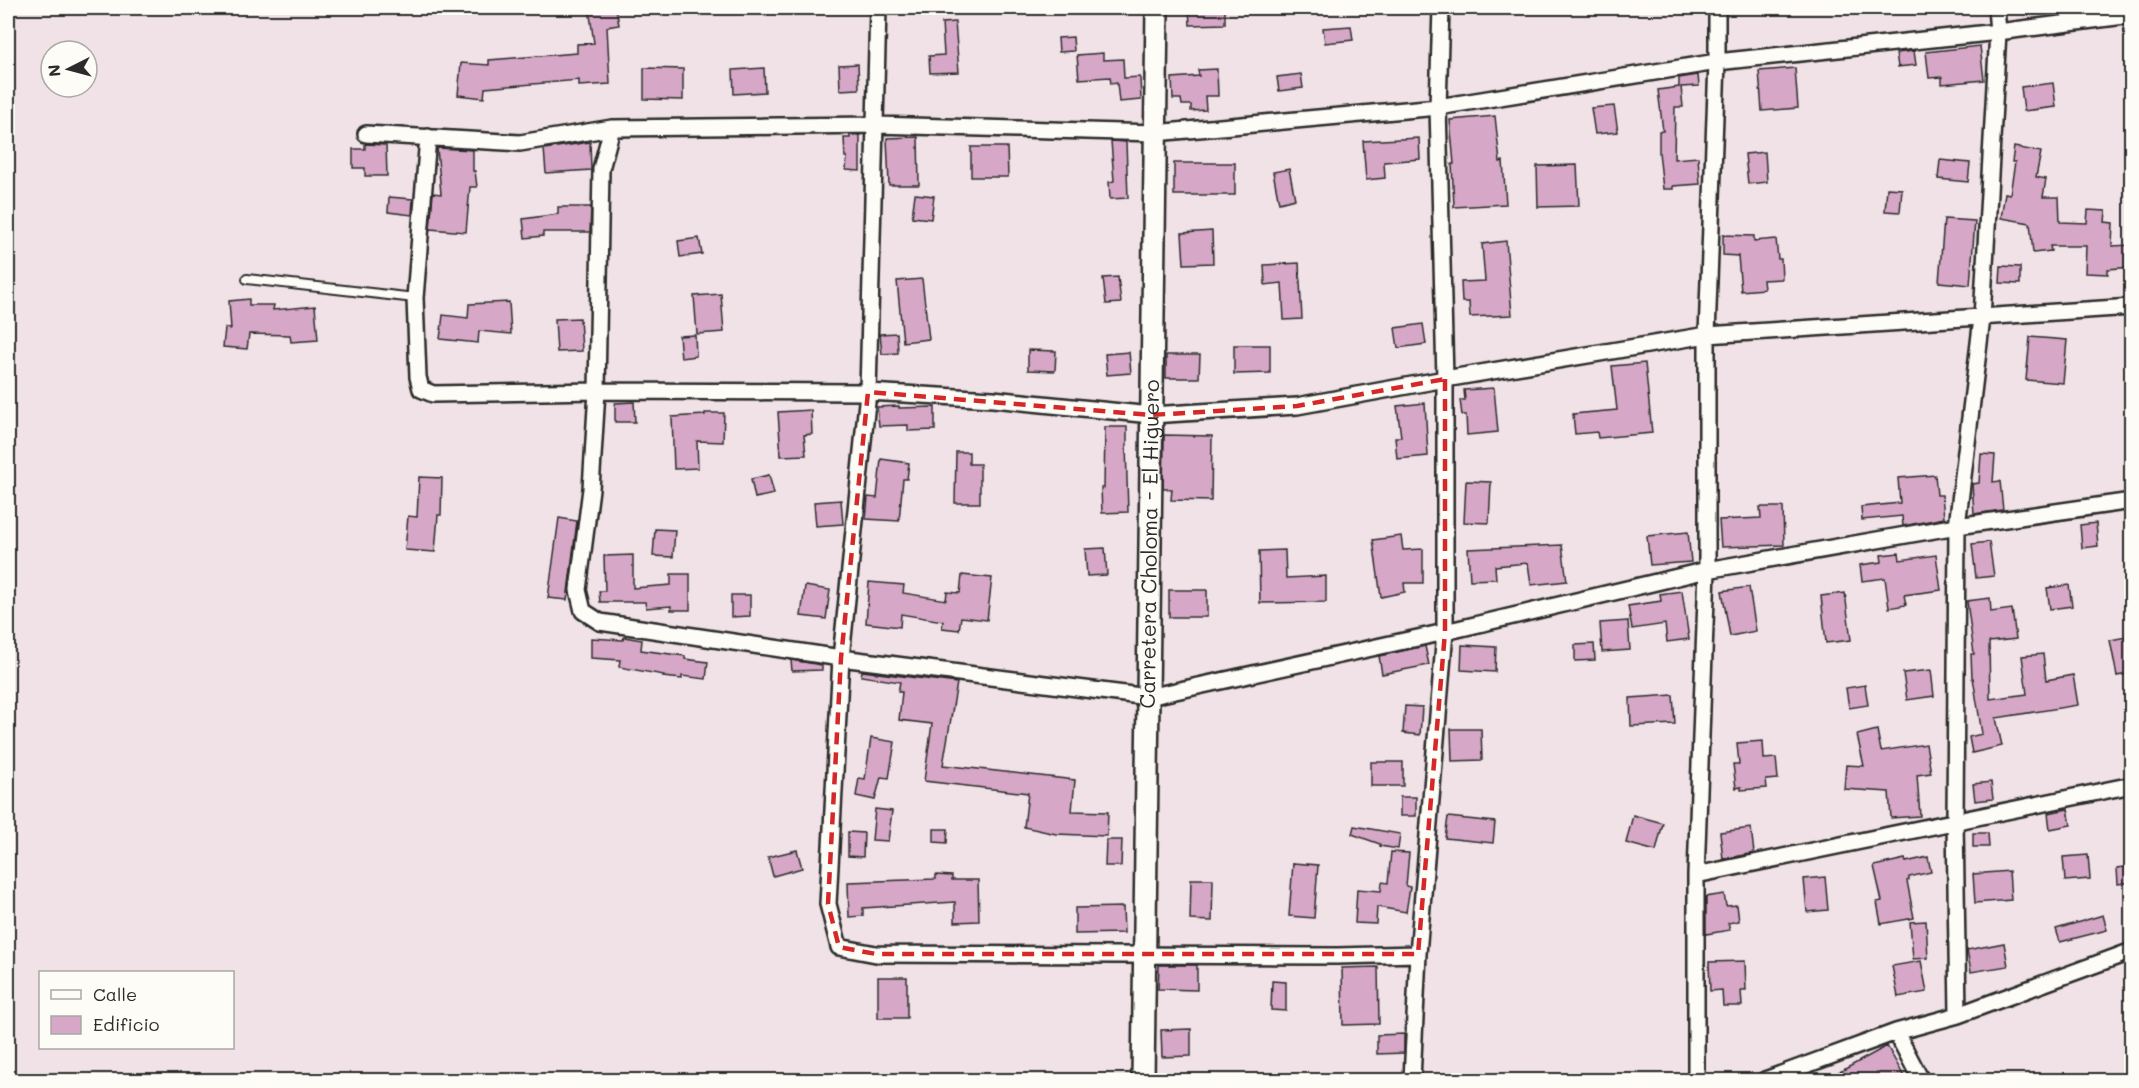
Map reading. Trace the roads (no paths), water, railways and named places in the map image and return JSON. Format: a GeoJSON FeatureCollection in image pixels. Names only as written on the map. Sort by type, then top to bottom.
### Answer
{"type":"FeatureCollection","features":[{"type":"Feature","properties":{"kind":"street"},"geometry":{"type":"LineString","coordinates":[[878,8],[868,392],[841,658],[828,904],[839,947],[876,954],[1337,956],[1418,954]]}},
{"type":"Feature","properties":{"kind":"street","name":"Carretera Choloma - El Higuero"},"geometry":{"type":"LineString","coordinates":[[1143,1080],[1157,8]]}},
{"type":"Feature","properties":{"kind":"street"},"geometry":{"type":"LineString","coordinates":[[1412,1080],[1418,954],[1445,632],[1445,379],[1438,107],[1441,8]]}},
{"type":"Feature","properties":{"kind":"street"},"geometry":{"type":"LineString","coordinates":[[1695,1080],[1696,875],[1707,570],[1707,335],[1717,8]]}},
{"type":"Feature","properties":{"kind":"street"},"geometry":{"type":"LineString","coordinates":[[1958,1015],[1955,821],[1957,526],[1982,318],[1998,32],[1996,8]]}},
{"type":"Feature","properties":{"kind":"street"},"geometry":{"type":"LineString","coordinates":[[366,134],[520,143],[612,128],[876,125],[1155,134],[1438,107],[1717,62],[1998,32],[2132,15]]}},
{"type":"Feature","properties":{"kind":"street"},"geometry":{"type":"LineString","coordinates":[[612,128],[601,169],[597,391],[591,489],[578,590],[583,611],[600,622],[841,658],[1148,697],[1445,632],[1707,570],[1957,526],[2132,501]]}},
{"type":"Feature","properties":{"kind":"street"},"geometry":{"type":"LineString","coordinates":[[428,137],[415,298],[418,377],[421,389],[433,394],[597,391],[868,392],[993,399],[1151,415],[1297,406],[1707,335],[2132,307]]}},
{"type":"Feature","properties":{"kind":"street"},"geometry":{"type":"LineString","coordinates":[[1696,875],[2132,785]]}},
{"type":"Feature","properties":{"kind":"street"},"geometry":{"type":"LineString","coordinates":[[1765,1080],[1896,1032],[1958,1015],[2132,951]]}},
{"type":"Feature","properties":{"kind":"street"},"geometry":{"type":"LineString","coordinates":[[1896,1032],[1921,1080]]}},
{"type":"Feature","properties":{"kind":"lane"},"geometry":{"type":"LineString","coordinates":[[247,279],[415,298]]}}]}
